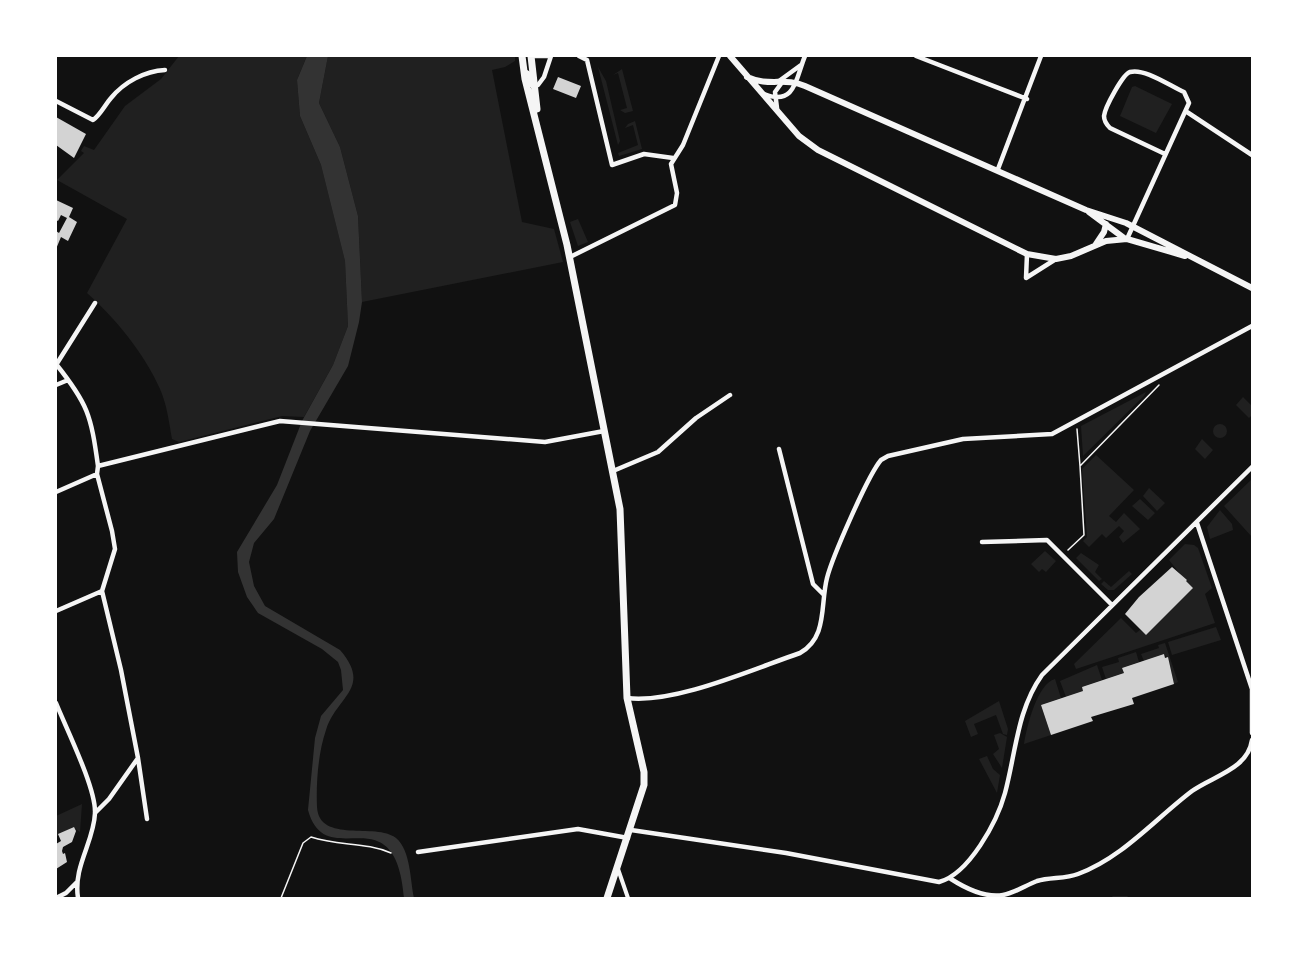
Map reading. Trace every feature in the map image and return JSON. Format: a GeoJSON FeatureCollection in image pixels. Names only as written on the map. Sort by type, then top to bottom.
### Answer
{"type":"FeatureCollection","features":[{"type":"Feature","properties":{"kind":"main road"},"geometry":{"type":"LineString","coordinates":[[522,56],[570,257],[613,471],[622,532],[627,698],[644,772],[641,799],[607,898]]}},
{"type":"Feature","properties":{"kind":"main road"},"geometry":{"type":"LineString","coordinates":[[532,56],[537,117]]}},
{"type":"Feature","properties":{"kind":"street"},"geometry":{"type":"LineString","coordinates":[[524,71],[528,73],[531,85],[535,87],[544,77],[551,56],[532,56]]}},
{"type":"Feature","properties":{"kind":"street"},"geometry":{"type":"LineString","coordinates":[[579,56],[586,60],[612,165],[644,154],[673,158]]}},
{"type":"Feature","properties":{"kind":"street"},"geometry":{"type":"LineString","coordinates":[[570,257],[675,205],[677,193],[670,164],[683,145],[719,56]]}},
{"type":"Feature","properties":{"kind":"street"},"geometry":{"type":"LineString","coordinates":[[730,56],[799,136],[818,150],[1027,254],[1056,259]]}},
{"type":"Feature","properties":{"kind":"street"},"geometry":{"type":"LineString","coordinates":[[764,94],[774,97],[790,93],[797,82],[805,56]]}},
{"type":"Feature","properties":{"kind":"street"},"geometry":{"type":"LineString","coordinates":[[916,56],[1027,99]]}},
{"type":"Feature","properties":{"kind":"street"},"geometry":{"type":"LineString","coordinates":[[998,170],[1027,99],[1041,56]]}},
{"type":"Feature","properties":{"kind":"street"},"geometry":{"type":"LineString","coordinates":[[777,108],[774,97],[781,82],[802,63]]}},
{"type":"Feature","properties":{"kind":"street"},"geometry":{"type":"LineString","coordinates":[[56,101],[93,120],[112,96],[131,81],[148,72],[165,70]]}},
{"type":"Feature","properties":{"kind":"street"},"geometry":{"type":"LineString","coordinates":[[1127,239],[1165,154],[1187,112],[1189,103],[1184,92],[1139,71],[1123,75],[1104,116],[1106,123],[1110,128],[1165,154]]}},
{"type":"Feature","properties":{"kind":"street"},"geometry":{"type":"LineString","coordinates":[[747,77],[769,83],[797,82],[1086,210],[1101,213],[1132,226],[1252,288]]}},
{"type":"Feature","properties":{"kind":"street"},"geometry":{"type":"LineString","coordinates":[[769,83],[787,77]]}},
{"type":"Feature","properties":{"kind":"street"},"geometry":{"type":"LineString","coordinates":[[1187,112],[1252,156]]}},
{"type":"Feature","properties":{"kind":"street"},"geometry":{"type":"LineString","coordinates":[[1086,210],[1127,239],[1189,256]]}},
{"type":"Feature","properties":{"kind":"street"},"geometry":{"type":"LineString","coordinates":[[1094,247],[1106,226],[1101,213]]}},
{"type":"Feature","properties":{"kind":"street"},"geometry":{"type":"LineString","coordinates":[[1027,254],[1026,278],[1056,259],[1106,242],[1127,239]]}},
{"type":"Feature","properties":{"kind":"street"},"geometry":{"type":"LineString","coordinates":[[95,303],[56,365],[88,411],[98,466],[97,474],[115,549],[102,591],[121,670],[147,819]]}},
{"type":"Feature","properties":{"kind":"street"},"geometry":{"type":"LineString","coordinates":[[627,698],[650,699],[678,693],[800,653],[812,644],[820,627],[830,571],[881,460],[888,456],[963,439],[1046,435],[1075,422],[1252,326]]}},
{"type":"Feature","properties":{"kind":"street"},"geometry":{"type":"LineString","coordinates":[[56,385],[68,380]]}},
{"type":"Feature","properties":{"kind":"street"},"geometry":{"type":"LineString","coordinates":[[613,471],[658,452],[696,418],[730,395]]}},
{"type":"Feature","properties":{"kind":"street"},"geometry":{"type":"LineString","coordinates":[[98,466],[280,421],[545,442],[605,430]]}},
{"type":"Feature","properties":{"kind":"street"},"geometry":{"type":"LineString","coordinates":[[779,449],[813,584],[824,595]]}},
{"type":"Feature","properties":{"kind":"street"},"geometry":{"type":"LineString","coordinates":[[418,852],[578,829],[786,853],[939,882],[951,879],[971,858],[1001,804],[1020,723],[1036,683],[1252,467]]}},
{"type":"Feature","properties":{"kind":"street"},"geometry":{"type":"LineString","coordinates":[[56,492],[97,474]]}},
{"type":"Feature","properties":{"kind":"street"},"geometry":{"type":"LineString","coordinates":[[1197,523],[1252,689],[1252,733]]}},
{"type":"Feature","properties":{"kind":"street"},"geometry":{"type":"LineString","coordinates":[[982,542],[1042,538],[1063,555],[1112,606]]}},
{"type":"Feature","properties":{"kind":"street"},"geometry":{"type":"LineString","coordinates":[[56,611],[102,591]]}},
{"type":"Feature","properties":{"kind":"street"},"geometry":{"type":"LineString","coordinates":[[56,703],[90,788],[95,813],[76,883],[78,898]]}},
{"type":"Feature","properties":{"kind":"street"},"geometry":{"type":"LineString","coordinates":[[951,879],[971,890],[1003,895],[1039,880],[1075,875],[1090,869],[1111,857],[1191,792],[1236,766],[1252,750],[1252,740]]}},
{"type":"Feature","properties":{"kind":"street"},"geometry":{"type":"LineString","coordinates":[[95,813],[109,799],[138,758]]}},
{"type":"Feature","properties":{"kind":"street"},"geometry":{"type":"LineString","coordinates":[[618,868],[627,898]]}},
{"type":"Feature","properties":{"kind":"street"},"geometry":{"type":"LineString","coordinates":[[56,898],[66,893],[76,883]]}},
{"type":"Feature","properties":{"kind":"path"},"geometry":{"type":"LineString","coordinates":[[1080,466],[1160,385]]}},
{"type":"Feature","properties":{"kind":"path"},"geometry":{"type":"LineString","coordinates":[[1063,555],[1084,535],[1075,422]]}},
{"type":"Feature","properties":{"kind":"path"},"geometry":{"type":"LineString","coordinates":[[281,898],[303,843],[311,837],[323,841],[374,846],[391,853]]}},
{"type":"Feature","properties":{"kind":"shaded area"},"geometry":{"type":"Polygon","coordinates":[[[179,56],[307,56],[297,80],[300,116],[321,165],[345,261],[348,326],[333,365],[304,417],[282,416],[179,442],[172,439],[162,395],[146,362],[119,325],[87,293],[127,219],[57,180],[84,153],[81,151],[84,146],[94,150],[125,106],[161,79],[179,56]]]}},
{"type":"Feature","properties":{"kind":"shaded area"},"geometry":{"type":"Polygon","coordinates":[[[307,56],[328,56],[319,103],[340,147],[358,216],[362,302],[348,366],[310,431],[274,519],[254,543],[249,562],[254,586],[265,606],[340,650],[353,674],[353,683],[331,719],[321,748],[317,788],[317,807],[320,818],[327,825],[338,829],[376,832],[396,838],[405,850],[414,898],[404,898],[398,866],[388,848],[374,840],[329,836],[317,828],[308,810],[315,738],[321,716],[343,690],[341,670],[338,662],[322,649],[258,613],[247,597],[238,572],[237,552],[277,485],[302,421],[333,365],[348,326],[345,261],[321,165],[300,116],[297,80],[307,56]]]}},
{"type":"Feature","properties":{"kind":"shaded area"},"geometry":{"type":"Polygon","coordinates":[[[328,56],[515,56],[515,61],[505,67],[492,70],[522,222],[554,229],[563,262],[362,302],[358,216],[340,147],[319,103],[328,56]]]}},
{"type":"Feature","properties":{"kind":"shaded area"},"geometry":{"type":"Polygon","coordinates":[[[598,67],[606,81],[620,141],[618,145],[598,67]]]}},
{"type":"Feature","properties":{"kind":"shaded area"},"geometry":{"type":"Polygon","coordinates":[[[622,69],[633,111],[625,113],[620,110],[627,108],[618,73],[613,75],[622,69]]]}},
{"type":"Feature","properties":{"kind":"shaded area"},"geometry":{"type":"Polygon","coordinates":[[[1135,86],[1172,104],[1156,133],[1120,116],[1132,87],[1135,86]]]}},
{"type":"Feature","properties":{"kind":"shaded area"},"geometry":{"type":"Polygon","coordinates":[[[635,121],[642,149],[619,156],[618,153],[638,145],[633,125],[625,128],[635,121]]]}},
{"type":"Feature","properties":{"kind":"shaded area"},"geometry":{"type":"Polygon","coordinates":[[[578,219],[588,242],[578,246],[570,222],[578,219]]]}},
{"type":"Feature","properties":{"kind":"shaded area"},"geometry":{"type":"Polygon","coordinates":[[[1146,392],[1144,396],[1083,456],[1081,426],[1146,392]]]}},
{"type":"Feature","properties":{"kind":"shaded area"},"geometry":{"type":"Polygon","coordinates":[[[1243,397],[1252,406],[1252,415],[1249,418],[1236,405],[1243,397]]]}},
{"type":"Feature","properties":{"kind":"shaded area"},"geometry":{"type":"Polygon","coordinates":[[[1217,424],[1223,424],[1227,431],[1223,438],[1217,438],[1213,434],[1213,428],[1217,424]]]}},
{"type":"Feature","properties":{"kind":"shaded area"},"geometry":{"type":"Polygon","coordinates":[[[1202,439],[1213,450],[1205,459],[1195,449],[1202,439]]]}},
{"type":"Feature","properties":{"kind":"shaded area"},"geometry":{"type":"Polygon","coordinates":[[[1096,455],[1134,490],[1109,516],[1116,522],[1124,513],[1140,529],[1123,543],[1119,537],[1124,531],[1119,526],[1106,538],[1102,534],[1089,547],[1083,541],[1087,537],[1082,469],[1096,455]]]}},
{"type":"Feature","properties":{"kind":"shaded area"},"geometry":{"type":"Polygon","coordinates":[[[1252,479],[1252,537],[1224,506],[1252,479]]]}},
{"type":"Feature","properties":{"kind":"shaded area"},"geometry":{"type":"Polygon","coordinates":[[[1149,488],[1165,503],[1157,511],[1143,496],[1149,488]]]}},
{"type":"Feature","properties":{"kind":"shaded area"},"geometry":{"type":"Polygon","coordinates":[[[1140,499],[1155,513],[1148,520],[1132,506],[1140,499]]]}},
{"type":"Feature","properties":{"kind":"shaded area"},"geometry":{"type":"Polygon","coordinates":[[[1220,510],[1232,524],[1233,530],[1210,539],[1207,527],[1220,510]]]}},
{"type":"Feature","properties":{"kind":"shaded area"},"geometry":{"type":"Polygon","coordinates":[[[1185,544],[1198,548],[1212,588],[1205,594],[1215,623],[1076,669],[1074,664],[1121,618],[1136,633],[1140,630],[1146,634],[1192,589],[1169,560],[1185,544]]]}},
{"type":"Feature","properties":{"kind":"shaded area"},"geometry":{"type":"Polygon","coordinates":[[[1045,551],[1056,561],[1046,572],[1042,569],[1039,572],[1031,564],[1045,551]]]}},
{"type":"Feature","properties":{"kind":"shaded area"},"geometry":{"type":"Polygon","coordinates":[[[1081,553],[1099,565],[1095,572],[1102,579],[1099,581],[1076,558],[1081,553]]]}},
{"type":"Feature","properties":{"kind":"shaded area"},"geometry":{"type":"Polygon","coordinates":[[[1129,571],[1132,574],[1114,590],[1108,590],[1101,584],[1104,581],[1111,587],[1129,571]]]}},
{"type":"Feature","properties":{"kind":"shaded area"},"geometry":{"type":"Polygon","coordinates":[[[1216,627],[1221,640],[1172,655],[1168,642],[1216,627]]]}},
{"type":"Feature","properties":{"kind":"shaded area"},"geometry":{"type":"Polygon","coordinates":[[[1165,643],[1178,682],[1174,684],[1168,658],[1164,654],[1144,661],[1141,654],[1159,648],[1158,645],[1165,643]]]}},
{"type":"Feature","properties":{"kind":"shaded area"},"geometry":{"type":"Polygon","coordinates":[[[1136,652],[1139,662],[1122,668],[1124,673],[1106,679],[1102,667],[1119,662],[1118,658],[1136,652]]]}},
{"type":"Feature","properties":{"kind":"shaded area"},"geometry":{"type":"Polygon","coordinates":[[[1097,665],[1102,680],[1082,687],[1083,691],[1066,697],[1060,681],[1097,665]]]}},
{"type":"Feature","properties":{"kind":"shaded area"},"geometry":{"type":"Polygon","coordinates":[[[1055,679],[1061,698],[1041,705],[1051,735],[1024,744],[1030,717],[1038,697],[1049,682],[1055,679]]]}},
{"type":"Feature","properties":{"kind":"shaded area"},"geometry":{"type":"Polygon","coordinates":[[[999,701],[1008,729],[1007,735],[1003,734],[996,715],[974,724],[978,734],[971,737],[965,721],[999,701]]]}},
{"type":"Feature","properties":{"kind":"shaded area"},"geometry":{"type":"Polygon","coordinates":[[[1000,733],[1007,737],[1002,768],[993,754],[999,749],[994,735],[1000,733]]]}},
{"type":"Feature","properties":{"kind":"shaded area"},"geometry":{"type":"Polygon","coordinates":[[[987,756],[993,769],[1000,775],[997,793],[979,759],[987,756]]]}},
{"type":"Feature","properties":{"kind":"shaded area"},"geometry":{"type":"Polygon","coordinates":[[[82,804],[80,832],[73,827],[56,837],[56,816],[82,804]]]}},
{"type":"Feature","properties":{"kind":"building"},"geometry":{"type":"Polygon","coordinates":[[[558,77],[581,86],[576,98],[553,89],[558,77]]]}},
{"type":"Feature","properties":{"kind":"building"},"geometry":{"type":"Polygon","coordinates":[[[56,117],[86,134],[74,158],[56,145],[56,117]]]}},
{"type":"Feature","properties":{"kind":"building"},"geometry":{"type":"Polygon","coordinates":[[[56,200],[73,208],[69,217],[77,222],[68,241],[61,237],[56,249],[56,231],[59,233],[67,218],[61,215],[58,221],[56,220],[56,200]]]}},
{"type":"Feature","properties":{"kind":"building"},"geometry":{"type":"Polygon","coordinates":[[[1172,567],[1193,588],[1146,635],[1125,614],[1139,597],[1172,567]]]}},
{"type":"Feature","properties":{"kind":"building"},"geometry":{"type":"Polygon","coordinates":[[[1164,654],[1165,658],[1168,657],[1174,684],[1132,698],[1134,704],[1091,717],[1093,721],[1051,735],[1041,705],[1083,691],[1082,687],[1124,673],[1122,668],[1164,654]]]}},
{"type":"Feature","properties":{"kind":"building"},"geometry":{"type":"Polygon","coordinates":[[[74,827],[76,831],[72,842],[63,847],[62,851],[63,854],[65,853],[67,862],[56,869],[56,844],[61,841],[58,834],[74,827]]]}},
{"type":"Feature","properties":{"kind":"waterway"},"geometry":{"type":"LineString","coordinates":[[1113,898],[1127,898]]}}]}
